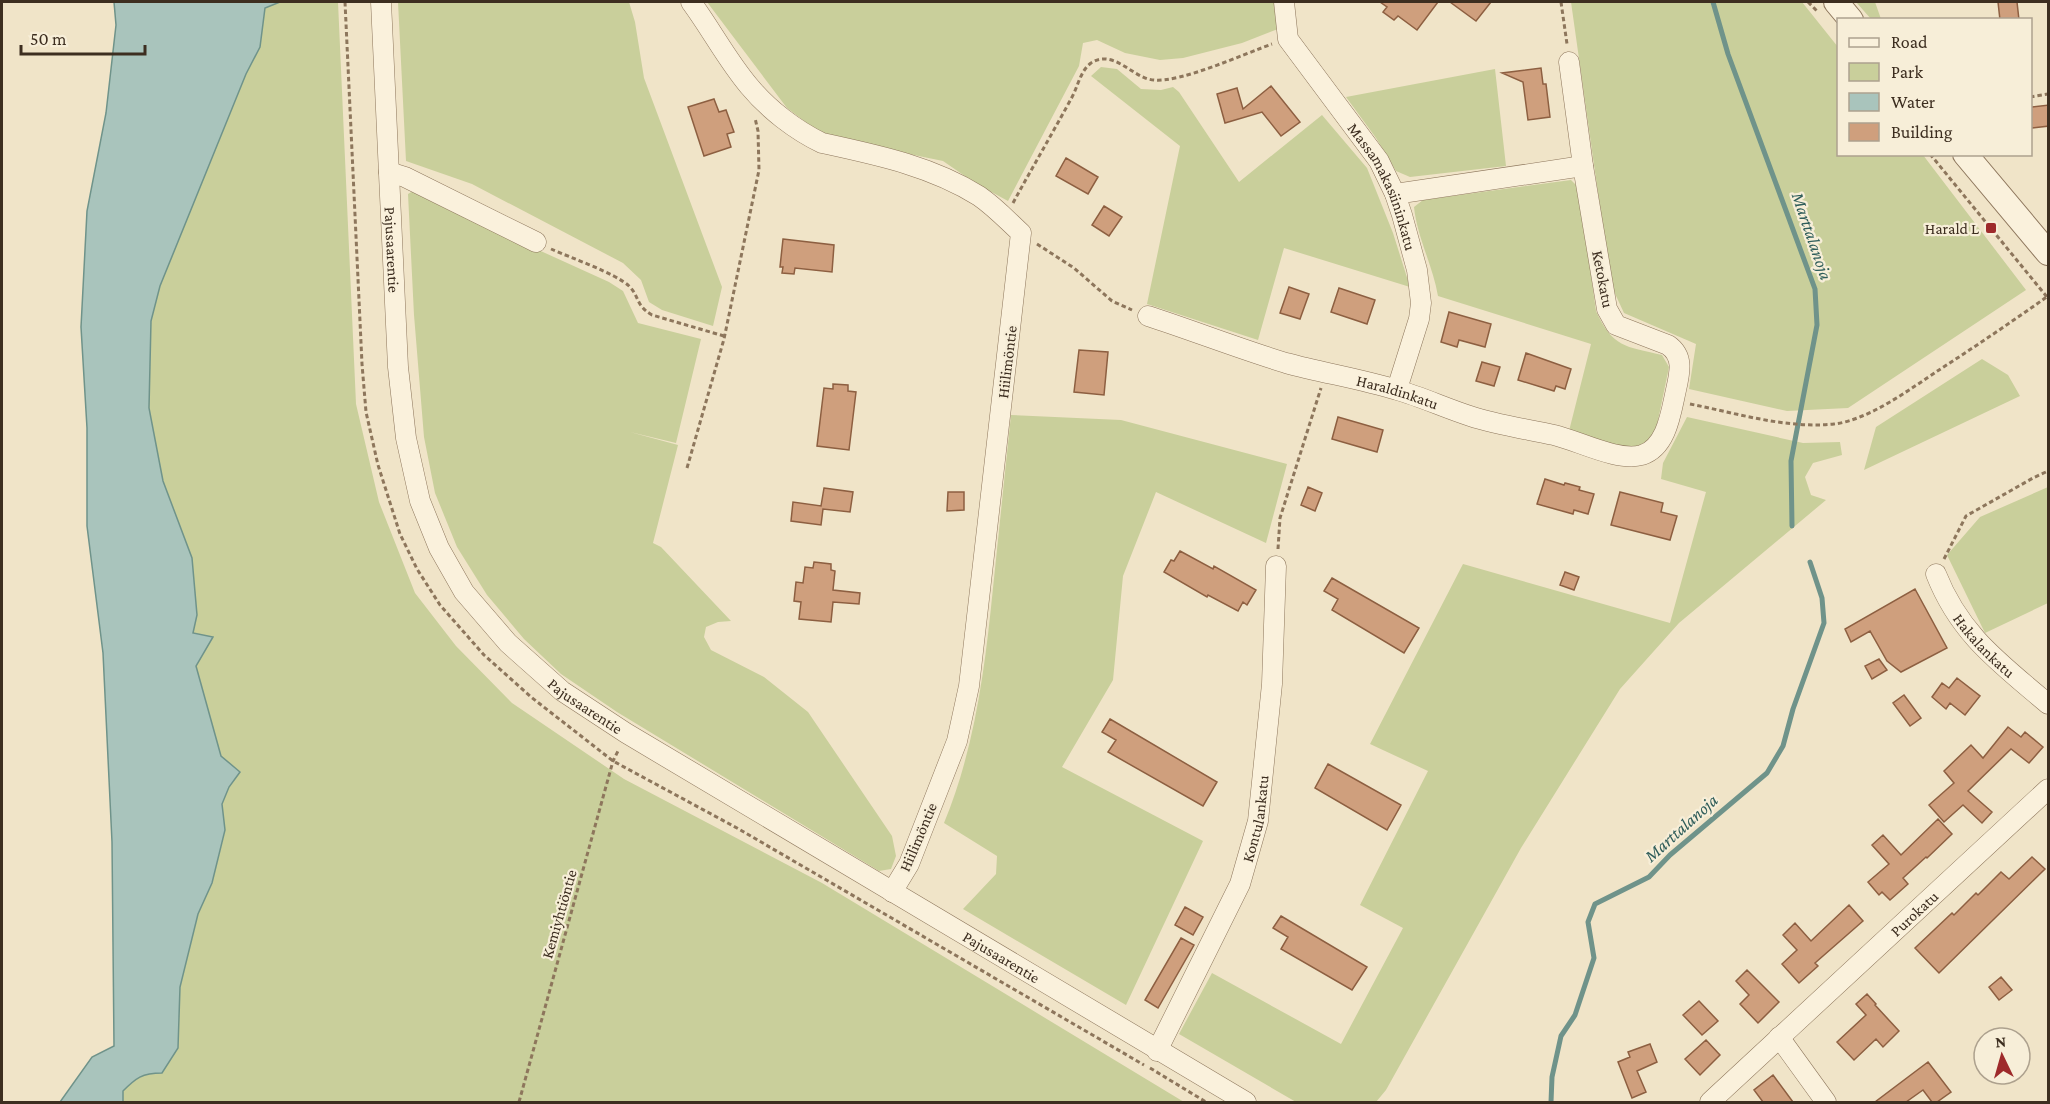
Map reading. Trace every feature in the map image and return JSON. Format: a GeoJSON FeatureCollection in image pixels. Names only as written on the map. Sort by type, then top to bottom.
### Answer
{"type":"FeatureCollection","features":[{"type":"Feature","properties":{"kind":"street","name":"Pajusaarentie"},"geometry":{"type":"LineString","coordinates":[[381,2],[398,367],[406,438],[420,501],[439,548],[464,592],[508,643],[562,691],[626,733],[1246,1102]]}},
{"type":"Feature","properties":{"kind":"street"},"geometry":{"type":"LineString","coordinates":[[691,2],[747,85],[767,105],[810,137],[922,168],[978,196],[1021,233]]}},
{"type":"Feature","properties":{"kind":"street"},"geometry":{"type":"LineString","coordinates":[[1284,2],[1288,39]]}},
{"type":"Feature","properties":{"kind":"street"},"geometry":{"type":"LineString","coordinates":[[1836,2],[1849,18]]}},
{"type":"Feature","properties":{"kind":"street","name":"Massamakasiininkatu"},"geometry":{"type":"LineString","coordinates":[[1288,39],[1379,162],[1395,194],[1417,270],[1421,303],[1419,319],[1396,389]]}},
{"type":"Feature","properties":{"kind":"street","name":"Ketokatu"},"geometry":{"type":"LineString","coordinates":[[1569,62],[1583,166],[1607,309],[1616,326],[1660,340],[1673,348],[1679,359],[1674,400],[1660,441],[1649,452]]}},
{"type":"Feature","properties":{"kind":"street"},"geometry":{"type":"LineString","coordinates":[[1967,156],[2049,253]]}},
{"type":"Feature","properties":{"kind":"street"},"geometry":{"type":"LineString","coordinates":[[1395,194],[1583,166]]}},
{"type":"Feature","properties":{"kind":"street"},"geometry":{"type":"LineString","coordinates":[[389,172],[405,177],[536,242]]}},
{"type":"Feature","properties":{"kind":"street","name":"Hiilimöntie"},"geometry":{"type":"LineString","coordinates":[[891,892],[909,864],[957,741],[969,686],[1021,233]]}},
{"type":"Feature","properties":{"kind":"street","name":"Haraldinkatu"},"geometry":{"type":"LineString","coordinates":[[1148,316],[1277,360],[1396,389],[1502,425],[1570,439],[1620,455],[1632,456],[1649,452]]}},
{"type":"Feature","properties":{"kind":"street","name":"Kontulankatu"},"geometry":{"type":"LineString","coordinates":[[1157,1050],[1240,884],[1258,821],[1272,684],[1276,566]]}},
{"type":"Feature","properties":{"kind":"street","name":"Hakalankatu"},"geometry":{"type":"LineString","coordinates":[[1936,574],[1951,607],[1973,638],[2049,704]]}},
{"type":"Feature","properties":{"kind":"street","name":"Purokatu"},"geometry":{"type":"LineString","coordinates":[[1710,1102],[2049,789]]}},
{"type":"Feature","properties":{"kind":"street"},"geometry":{"type":"LineString","coordinates":[[1779,1037],[1826,1102]]}},
{"type":"Feature","properties":{"kind":"path"},"geometry":{"type":"LineString","coordinates":[[345,2],[366,412],[378,465],[400,534],[417,569],[440,605],[484,654],[531,697],[613,761],[748,834],[1206,1102]]}},
{"type":"Feature","properties":{"kind":"path"},"geometry":{"type":"LineString","coordinates":[[1561,2],[1569,62]]}},
{"type":"Feature","properties":{"kind":"path"},"geometry":{"type":"LineString","coordinates":[[1004,217],[1073,96],[1084,70],[1092,62],[1102,59],[1111,60],[1122,64],[1143,79],[1157,81],[1184,75],[1288,39]]}},
{"type":"Feature","properties":{"kind":"path"},"geometry":{"type":"LineString","coordinates":[[687,468],[724,336],[759,170],[758,131],[747,85]]}},
{"type":"Feature","properties":{"kind":"path"},"geometry":{"type":"LineString","coordinates":[[2032,97],[2049,94]]}},
{"type":"Feature","properties":{"kind":"path"},"geometry":{"type":"LineString","coordinates":[[1674,400],[1784,422],[1814,425],[1838,423],[1883,405],[2048,297],[1932,156]]}},
{"type":"Feature","properties":{"kind":"path"},"geometry":{"type":"LineString","coordinates":[[1021,233],[1074,268],[1112,301],[1148,316]]}},
{"type":"Feature","properties":{"kind":"path"},"geometry":{"type":"LineString","coordinates":[[536,242],[619,280],[633,292],[638,304],[652,315],[724,336]]}},
{"type":"Feature","properties":{"kind":"path"},"geometry":{"type":"LineString","coordinates":[[1276,566],[1280,518],[1325,373]]}},
{"type":"Feature","properties":{"kind":"path"},"geometry":{"type":"LineString","coordinates":[[1936,574],[1966,516],[2049,471]]}},
{"type":"Feature","properties":{"kind":"path","name":"Kemiyhtiöntie"},"geometry":{"type":"LineString","coordinates":[[519,1102],[613,761],[626,733]]}},
{"type":"Feature","properties":{"kind":"green space"},"geometry":{"type":"Polygon","coordinates":[[[280,2],[338,2],[356,404],[379,502],[415,593],[456,646],[512,703],[624,779],[822,883],[1184,1102],[123,1102],[123,1091],[178,1048],[180,987],[198,914],[212,883],[225,831],[222,804],[229,787],[240,772],[221,756],[196,666],[213,637],[193,633],[197,615],[192,558],[163,481],[149,408],[151,321],[160,286],[246,74],[260,47],[265,7],[280,2]]]}},
{"type":"Feature","properties":{"kind":"green space"},"geometry":{"type":"Polygon","coordinates":[[[398,2],[629,2],[635,22],[644,78],[722,287],[713,326],[662,310],[649,302],[641,280],[623,263],[472,184],[406,161],[398,2]]]}},
{"type":"Feature","properties":{"kind":"green space"},"geometry":{"type":"Polygon","coordinates":[[[707,2],[1274,2],[1278,29],[1242,43],[1183,58],[1160,60],[1125,53],[1097,40],[1083,43],[1079,66],[1008,201],[975,183],[943,161],[820,133],[787,108],[707,2]]]}},
{"type":"Feature","properties":{"kind":"green space"},"geometry":{"type":"Polygon","coordinates":[[[1571,2],[1802,2],[1837,46],[1837,156],[1924,156],[2026,290],[1848,408],[1787,411],[1689,389],[1696,344],[1624,313],[1611,285],[1571,2]]]}},
{"type":"Feature","properties":{"kind":"green space"},"geometry":{"type":"Polygon","coordinates":[[[1856,2],[1875,2],[1881,18],[1870,18],[1856,2]]]}},
{"type":"Feature","properties":{"kind":"green space"},"geometry":{"type":"Polygon","coordinates":[[[1101,67],[1117,69],[1141,89],[1161,90],[1173,87],[1179,92],[1239,182],[1322,115],[1367,168],[1393,233],[1410,287],[1284,248],[1258,340],[1147,304],[1180,146],[1091,76],[1101,67]]]}},
{"type":"Feature","properties":{"kind":"green space"},"geometry":{"type":"Polygon","coordinates":[[[1495,69],[1506,166],[1410,177],[1396,171],[1376,138],[1346,97],[1495,69]]]}},
{"type":"Feature","properties":{"kind":"green space"},"geometry":{"type":"Polygon","coordinates":[[[1571,180],[1579,188],[1596,311],[1602,323],[1608,332],[1622,344],[1662,355],[1669,367],[1655,435],[1637,448],[1615,446],[1569,431],[1591,344],[1438,296],[1418,229],[1414,207],[1423,200],[1571,180]]]}},
{"type":"Feature","properties":{"kind":"green space"},"geometry":{"type":"Polygon","coordinates":[[[413,191],[609,282],[623,291],[638,323],[701,339],[676,443],[630,432],[678,445],[653,543],[661,547],[731,621],[718,622],[706,627],[704,637],[711,650],[764,677],[808,712],[892,836],[896,856],[891,869],[879,871],[617,712],[561,674],[524,639],[487,595],[457,547],[435,493],[424,437],[414,315],[408,194],[413,191]]]}},
{"type":"Feature","properties":{"kind":"green space"},"geometry":{"type":"Polygon","coordinates":[[[1982,359],[2008,375],[2020,396],[1864,470],[1876,427],[1982,359]]]}},
{"type":"Feature","properties":{"kind":"green space"},"geometry":{"type":"Polygon","coordinates":[[[1011,415],[1121,420],[1287,464],[1266,543],[1156,492],[1123,576],[1113,680],[1062,767],[1203,841],[1126,1005],[963,909],[996,874],[997,856],[944,823],[964,766],[982,678],[1011,415]]]}},
{"type":"Feature","properties":{"kind":"green space"},"geometry":{"type":"Polygon","coordinates":[[[1687,417],[1803,443],[1840,442],[1842,455],[1813,463],[1805,477],[1811,495],[1826,500],[1679,623],[1620,689],[1521,848],[1386,1090],[1376,1102],[1296,1102],[1179,1034],[1212,973],[1341,1044],[1403,928],[1360,905],[1428,771],[1370,744],[1463,564],[1670,623],[1706,492],[1661,479],[1663,463],[1687,417]]]}},
{"type":"Feature","properties":{"kind":"green space"},"geometry":{"type":"Polygon","coordinates":[[[2048,487],[2048,603],[1985,633],[1947,555],[1980,517],[2048,487]]]}},
{"type":"Feature","properties":{"kind":"water"},"geometry":{"type":"Polygon","coordinates":[[[114,2],[280,2],[265,8],[260,47],[246,74],[160,286],[151,321],[149,408],[163,481],[192,558],[197,615],[193,633],[213,637],[196,666],[221,756],[240,772],[229,787],[222,804],[225,830],[212,883],[198,914],[180,987],[178,1048],[162,1073],[144,1075],[128,1086],[123,1091],[123,1102],[60,1102],[92,1057],[114,1046],[112,842],[103,653],[87,526],[87,428],[81,327],[87,211],[106,113],[116,25],[114,2]]]}},
{"type":"Feature","properties":{"kind":"building"},"geometry":{"type":"Polygon","coordinates":[[[1380,2],[1438,2],[1417,30],[1398,16],[1394,20],[1383,12],[1387,7],[1380,2]]]}},
{"type":"Feature","properties":{"kind":"building"},"geometry":{"type":"Polygon","coordinates":[[[1450,2],[1491,2],[1476,21],[1450,2]]]}},
{"type":"Feature","properties":{"kind":"building"},"geometry":{"type":"Polygon","coordinates":[[[1998,2],[2017,2],[2019,18],[2000,18],[1998,2]]]}},
{"type":"Feature","properties":{"kind":"building"},"geometry":{"type":"Polygon","coordinates":[[[1541,68],[1543,84],[1546,84],[1550,117],[1528,120],[1523,82],[1502,73],[1541,68]]]}},
{"type":"Feature","properties":{"kind":"building"},"geometry":{"type":"Polygon","coordinates":[[[1271,86],[1300,122],[1281,136],[1262,112],[1225,123],[1217,94],[1237,88],[1243,109],[1271,86]]]}},
{"type":"Feature","properties":{"kind":"building"},"geometry":{"type":"Polygon","coordinates":[[[714,99],[719,112],[726,110],[734,132],[727,134],[731,147],[704,156],[688,107],[714,99]]]}},
{"type":"Feature","properties":{"kind":"building"},"geometry":{"type":"Polygon","coordinates":[[[2049,105],[2049,126],[2032,128],[2032,107],[2049,105]]]}},
{"type":"Feature","properties":{"kind":"building"},"geometry":{"type":"Polygon","coordinates":[[[1066,158],[1098,177],[1088,194],[1056,176],[1066,158]]]}},
{"type":"Feature","properties":{"kind":"building"},"geometry":{"type":"Polygon","coordinates":[[[1104,206],[1122,217],[1109,236],[1092,225],[1104,206]]]}},
{"type":"Feature","properties":{"kind":"building"},"geometry":{"type":"Polygon","coordinates":[[[783,239],[834,245],[832,272],[795,268],[794,274],[782,273],[783,267],[780,267],[783,239]]]}},
{"type":"Feature","properties":{"kind":"building"},"geometry":{"type":"Polygon","coordinates":[[[1289,287],[1309,294],[1300,319],[1280,313],[1289,287]]]}},
{"type":"Feature","properties":{"kind":"building"},"geometry":{"type":"Polygon","coordinates":[[[1339,288],[1375,300],[1367,324],[1331,312],[1339,288]]]}},
{"type":"Feature","properties":{"kind":"building"},"geometry":{"type":"Polygon","coordinates":[[[1449,312],[1491,324],[1485,347],[1459,340],[1457,347],[1441,342],[1449,312]]]}},
{"type":"Feature","properties":{"kind":"building"},"geometry":{"type":"Polygon","coordinates":[[[1079,350],[1108,352],[1104,395],[1074,392],[1079,350]]]}},
{"type":"Feature","properties":{"kind":"building"},"geometry":{"type":"Polygon","coordinates":[[[1526,353],[1571,369],[1565,389],[1556,386],[1554,391],[1518,380],[1526,353]]]}},
{"type":"Feature","properties":{"kind":"building"},"geometry":{"type":"Polygon","coordinates":[[[1482,362],[1500,367],[1494,386],[1476,381],[1482,362]]]}},
{"type":"Feature","properties":{"kind":"building"},"geometry":{"type":"Polygon","coordinates":[[[833,384],[848,385],[848,391],[856,392],[849,450],[817,446],[824,388],[833,389],[833,384]]]}},
{"type":"Feature","properties":{"kind":"building"},"geometry":{"type":"Polygon","coordinates":[[[1338,417],[1383,430],[1377,452],[1332,439],[1338,417]]]}},
{"type":"Feature","properties":{"kind":"building"},"geometry":{"type":"Polygon","coordinates":[[[1545,479],[1580,487],[1579,490],[1594,494],[1588,514],[1574,510],[1573,514],[1537,504],[1545,479]]]}},
{"type":"Feature","properties":{"kind":"building"},"geometry":{"type":"Polygon","coordinates":[[[1308,487],[1322,493],[1315,511],[1301,505],[1308,487]]]}},
{"type":"Feature","properties":{"kind":"building"},"geometry":{"type":"Polygon","coordinates":[[[824,488],[853,492],[850,512],[823,509],[821,525],[791,521],[793,502],[821,506],[824,488]]]}},
{"type":"Feature","properties":{"kind":"building"},"geometry":{"type":"Polygon","coordinates":[[[948,492],[964,492],[964,510],[947,511],[948,492]]]}},
{"type":"Feature","properties":{"kind":"building"},"geometry":{"type":"Polygon","coordinates":[[[1620,492],[1663,503],[1661,512],[1677,516],[1670,540],[1611,525],[1620,492]]]}},
{"type":"Feature","properties":{"kind":"building"},"geometry":{"type":"Polygon","coordinates":[[[1180,551],[1213,569],[1214,566],[1256,590],[1247,605],[1243,602],[1238,611],[1208,595],[1207,597],[1164,572],[1180,551]]]}},
{"type":"Feature","properties":{"kind":"building"},"geometry":{"type":"Polygon","coordinates":[[[814,562],[831,564],[831,570],[835,571],[833,590],[860,593],[859,604],[833,602],[831,622],[799,619],[801,602],[794,601],[796,582],[803,583],[805,567],[813,568],[814,562]]]}},
{"type":"Feature","properties":{"kind":"building"},"geometry":{"type":"Polygon","coordinates":[[[1565,572],[1579,577],[1574,590],[1560,585],[1565,572]]]}},
{"type":"Feature","properties":{"kind":"building"},"geometry":{"type":"Polygon","coordinates":[[[1332,578],[1419,628],[1404,653],[1332,610],[1338,599],[1324,591],[1332,578]]]}},
{"type":"Feature","properties":{"kind":"building"},"geometry":{"type":"Polygon","coordinates":[[[1915,589],[1947,648],[1901,672],[1887,661],[1870,631],[1851,642],[1845,629],[1915,589]]]}},
{"type":"Feature","properties":{"kind":"building"},"geometry":{"type":"Polygon","coordinates":[[[1879,659],[1887,670],[1872,679],[1865,666],[1879,659]]]}},
{"type":"Feature","properties":{"kind":"building"},"geometry":{"type":"Polygon","coordinates":[[[1957,678],[1980,696],[1965,715],[1950,703],[1946,709],[1932,697],[1942,683],[1949,688],[1957,678]]]}},
{"type":"Feature","properties":{"kind":"building"},"geometry":{"type":"Polygon","coordinates":[[[1904,695],[1921,718],[1910,726],[1893,703],[1904,695]]]}},
{"type":"Feature","properties":{"kind":"building"},"geometry":{"type":"Polygon","coordinates":[[[1110,719],[1217,782],[1203,806],[1108,752],[1116,740],[1102,732],[1110,719]]]}},
{"type":"Feature","properties":{"kind":"building"},"geometry":{"type":"Polygon","coordinates":[[[2008,727],[2021,737],[2025,732],[2043,747],[2029,763],[2011,749],[1968,791],[1992,812],[1982,823],[1963,805],[1944,822],[1929,805],[1954,783],[1944,771],[1971,745],[1983,758],[2008,727]]]}},
{"type":"Feature","properties":{"kind":"building"},"geometry":{"type":"Polygon","coordinates":[[[1328,764],[1401,805],[1387,830],[1315,788],[1328,764]]]}},
{"type":"Feature","properties":{"kind":"building"},"geometry":{"type":"Polygon","coordinates":[[[1938,819],[1952,834],[1903,878],[1908,884],[1890,900],[1882,892],[1879,895],[1868,882],[1889,864],[1872,845],[1883,835],[1901,855],[1938,819]]]}},
{"type":"Feature","properties":{"kind":"building"},"geometry":{"type":"Polygon","coordinates":[[[2032,857],[2045,869],[1939,973],[1915,948],[1952,913],[1954,915],[1976,893],[1978,895],[2001,872],[2009,879],[2032,857]]]}},
{"type":"Feature","properties":{"kind":"building"},"geometry":{"type":"Polygon","coordinates":[[[1849,905],[1863,921],[1815,963],[1818,966],[1799,983],[1782,964],[1797,950],[1783,935],[1795,923],[1811,941],[1849,905]]]}},
{"type":"Feature","properties":{"kind":"building"},"geometry":{"type":"Polygon","coordinates":[[[1185,907],[1203,917],[1193,935],[1175,925],[1185,907]]]}},
{"type":"Feature","properties":{"kind":"building"},"geometry":{"type":"Polygon","coordinates":[[[1281,916],[1367,967],[1352,990],[1281,949],[1288,937],[1273,928],[1281,916]]]}},
{"type":"Feature","properties":{"kind":"building"},"geometry":{"type":"Polygon","coordinates":[[[1181,938],[1194,945],[1158,1008],[1145,1000],[1181,938]]]}},
{"type":"Feature","properties":{"kind":"building"},"geometry":{"type":"Polygon","coordinates":[[[1747,970],[1779,1002],[1758,1023],[1740,1004],[1749,995],[1736,981],[1747,970]]]}},
{"type":"Feature","properties":{"kind":"building"},"geometry":{"type":"Polygon","coordinates":[[[2001,977],[2012,990],[1999,1000],[1989,987],[2001,977]]]}},
{"type":"Feature","properties":{"kind":"building"},"geometry":{"type":"Polygon","coordinates":[[[1867,994],[1899,1031],[1883,1047],[1876,1039],[1854,1060],[1837,1042],[1866,1015],[1856,1004],[1867,994]]]}},
{"type":"Feature","properties":{"kind":"building"},"geometry":{"type":"Polygon","coordinates":[[[1699,1001],[1718,1021],[1702,1035],[1683,1015],[1699,1001]]]}},
{"type":"Feature","properties":{"kind":"building"},"geometry":{"type":"Polygon","coordinates":[[[1706,1040],[1720,1055],[1700,1075],[1685,1059],[1706,1040]]]}},
{"type":"Feature","properties":{"kind":"building"},"geometry":{"type":"Polygon","coordinates":[[[1650,1044],[1657,1062],[1637,1071],[1646,1092],[1632,1098],[1618,1062],[1630,1057],[1628,1052],[1650,1044]]]}},
{"type":"Feature","properties":{"kind":"building"},"geometry":{"type":"Polygon","coordinates":[[[1928,1062],[1951,1092],[1937,1102],[1932,1102],[1923,1090],[1906,1102],[1875,1102],[1928,1062]]]}},
{"type":"Feature","properties":{"kind":"building"},"geometry":{"type":"Polygon","coordinates":[[[1773,1075],[1793,1102],[1763,1102],[1754,1090],[1773,1075]]]}},
{"type":"Feature","properties":{"kind":"waterway","name":"Marttalanoja"},"geometry":{"type":"LineString","coordinates":[[1713,2],[1728,54],[1815,289],[1817,325],[1791,461],[1792,526]]}},
{"type":"Feature","properties":{"kind":"waterway","name":"Marttalanoja"},"geometry":{"type":"LineString","coordinates":[[1551,1102],[1552,1077],[1561,1036],[1575,1015],[1594,958],[1588,922],[1595,904],[1649,877],[1670,855],[1767,773],[1783,746],[1793,709],[1824,623],[1822,598],[1810,562]]}},
{"type":"Feature","properties":{"kind":"place","name":"Harald L"},"geometry":{"type":"Point","coordinates":[1991,228]}}]}
